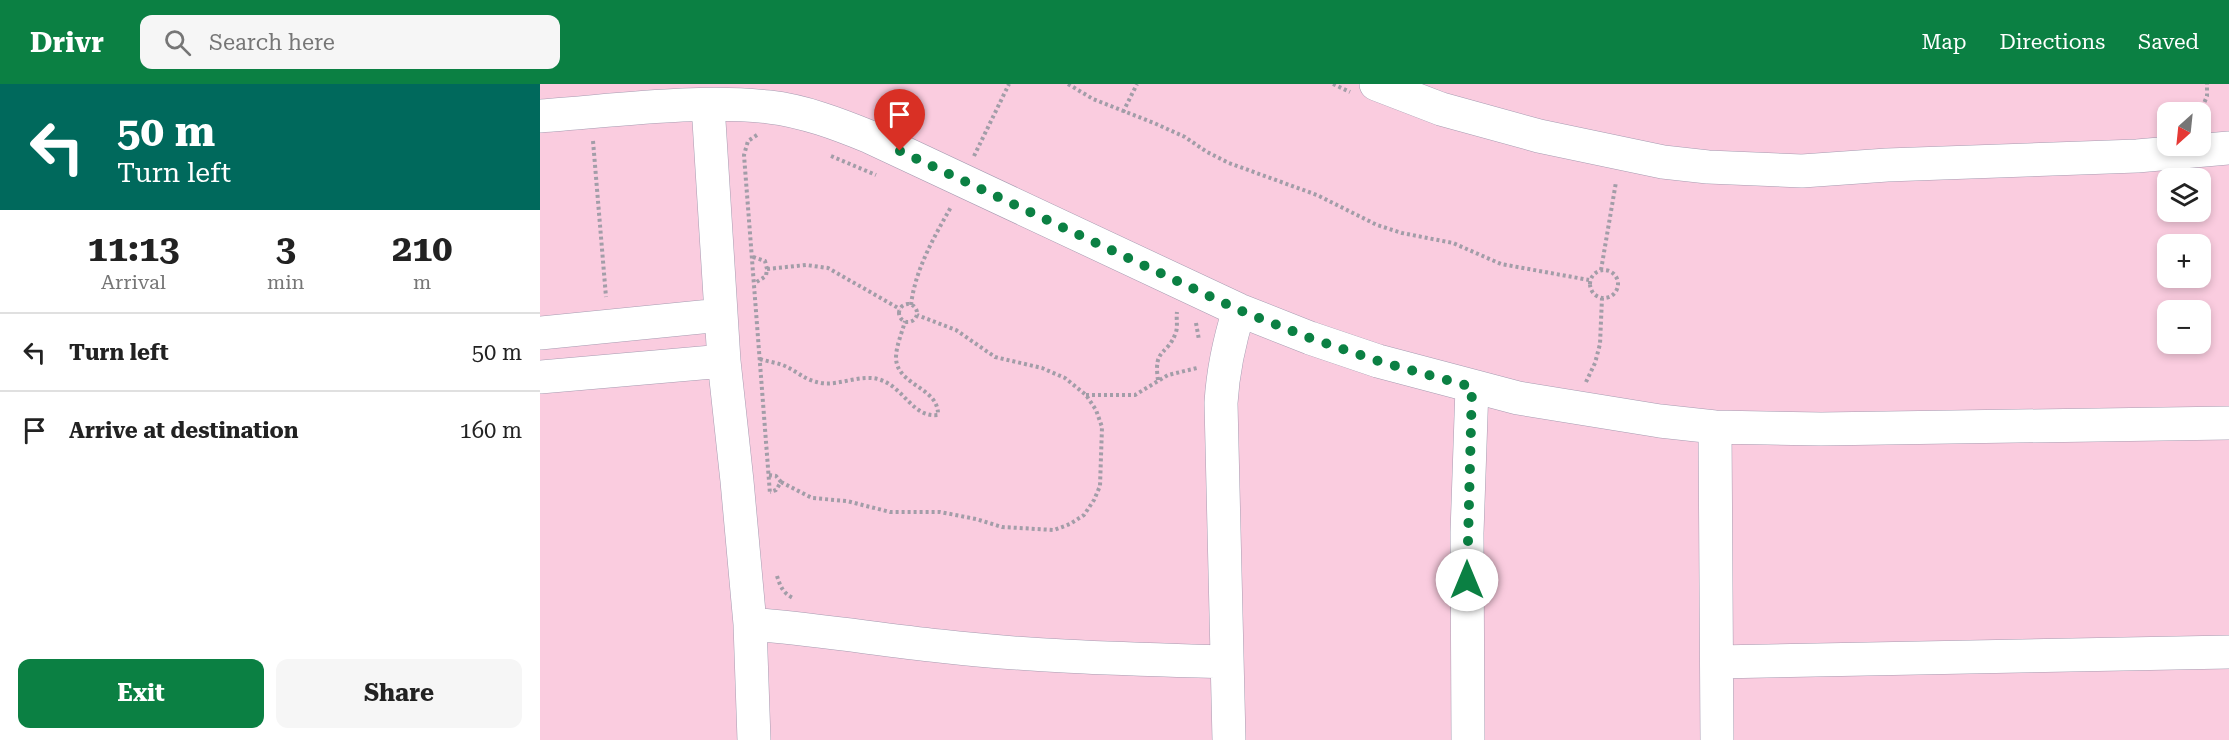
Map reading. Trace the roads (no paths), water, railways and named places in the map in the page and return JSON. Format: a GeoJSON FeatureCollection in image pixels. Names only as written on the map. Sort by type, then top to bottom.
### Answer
{"type":"FeatureCollection","features":[{"type":"Feature","properties":{"kind":"street"},"geometry":{"type":"LineString","coordinates":[[1376,84],[1441,109],[1493,125],[1620,154],[1708,167],[1802,171],[1887,165],[2137,156],[2229,148]]}},
{"type":"Feature","properties":{"kind":"street"},"geometry":{"type":"LineString","coordinates":[[540,116],[708,105],[770,107],[839,124],[1239,310],[1310,338],[1367,357],[1518,398],[1660,421],[1715,427],[1821,429],[2229,423]]}},
{"type":"Feature","properties":{"kind":"street"},"geometry":{"type":"LineString","coordinates":[[708,105],[724,361],[750,624],[754,740]]}},
{"type":"Feature","properties":{"kind":"street"},"geometry":{"type":"LineString","coordinates":[[1229,740],[1221,403],[1223,370],[1239,310]]}},
{"type":"Feature","properties":{"kind":"street"},"geometry":{"type":"LineString","coordinates":[[540,333],[721,315]]}},
{"type":"Feature","properties":{"kind":"street"},"geometry":{"type":"LineString","coordinates":[[540,376],[724,361]]}},
{"type":"Feature","properties":{"kind":"street"},"geometry":{"type":"LineString","coordinates":[[1468,740],[1467,533],[1472,387]]}},
{"type":"Feature","properties":{"kind":"street"},"geometry":{"type":"LineString","coordinates":[[1715,427],[1717,740]]}},
{"type":"Feature","properties":{"kind":"street"},"geometry":{"type":"LineString","coordinates":[[750,624],[1000,651],[1227,662]]}},
{"type":"Feature","properties":{"kind":"street"},"geometry":{"type":"LineString","coordinates":[[1717,663],[2229,652]]}}]}
